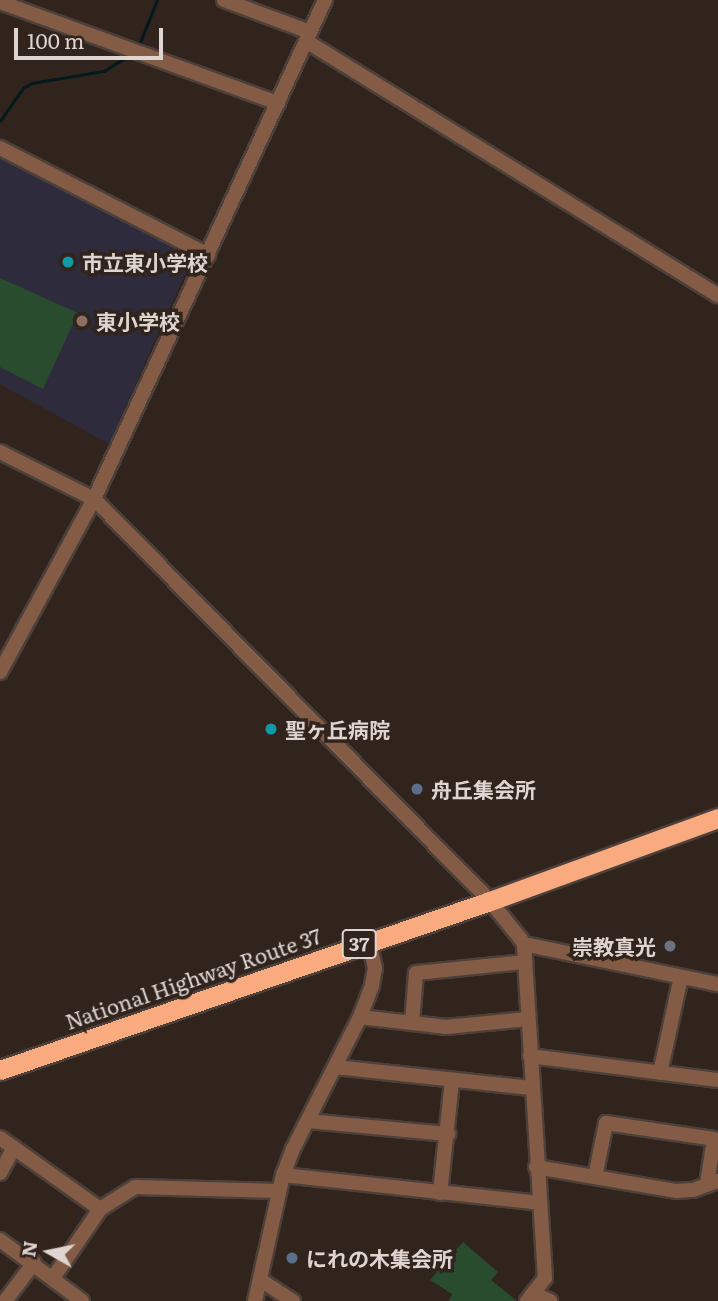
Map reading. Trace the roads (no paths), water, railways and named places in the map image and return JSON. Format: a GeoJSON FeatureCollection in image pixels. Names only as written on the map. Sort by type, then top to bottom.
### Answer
{"type":"FeatureCollection","features":[{"type":"Feature","properties":{"kind":"highway","name":"National Highway Route 37"},"geometry":{"type":"LineString","coordinates":[[0,1070],[490,901],[718,818]]}},
{"type":"Feature","properties":{"kind":"street"},"geometry":{"type":"LineString","coordinates":[[224,0],[308,36],[718,295]]}},
{"type":"Feature","properties":{"kind":"street"},"geometry":{"type":"LineString","coordinates":[[1,670],[93,499],[325,0]]}},
{"type":"Feature","properties":{"kind":"street"},"geometry":{"type":"LineString","coordinates":[[0,2],[278,103]]}},
{"type":"Feature","properties":{"kind":"street"},"geometry":{"type":"LineString","coordinates":[[0,148],[208,255]]}},
{"type":"Feature","properties":{"kind":"street"},"geometry":{"type":"LineString","coordinates":[[0,453],[93,499],[490,901],[524,944],[545,1278],[530,1297],[550,1301]]}},
{"type":"Feature","properties":{"kind":"street"},"geometry":{"type":"LineString","coordinates":[[255,1301],[262,1281],[283,1175],[360,1017],[375,968],[369,941]]}},
{"type":"Feature","properties":{"kind":"street"},"geometry":{"type":"LineString","coordinates":[[524,944],[718,984]]}},
{"type":"Feature","properties":{"kind":"street"},"geometry":{"type":"LineString","coordinates":[[412,1022],[416,972],[524,962]]}},
{"type":"Feature","properties":{"kind":"street"},"geometry":{"type":"LineString","coordinates":[[660,1073],[681,977]]}},
{"type":"Feature","properties":{"kind":"street"},"geometry":{"type":"LineString","coordinates":[[360,1017],[446,1027],[528,1019]]}},
{"type":"Feature","properties":{"kind":"street"},"geometry":{"type":"LineString","coordinates":[[530,1056],[718,1080]]}},
{"type":"Feature","properties":{"kind":"street"},"geometry":{"type":"LineString","coordinates":[[335,1067],[531,1088]]}},
{"type":"Feature","properties":{"kind":"street"},"geometry":{"type":"LineString","coordinates":[[440,1193],[452,1080]]}},
{"type":"Feature","properties":{"kind":"street"},"geometry":{"type":"LineString","coordinates":[[308,1121],[447,1134]]}},
{"type":"Feature","properties":{"kind":"street"},"geometry":{"type":"LineString","coordinates":[[536,1167],[677,1191],[693,1190],[712,1182],[714,1139],[606,1123],[595,1177]]}},
{"type":"Feature","properties":{"kind":"street"},"geometry":{"type":"LineString","coordinates":[[0,1138],[100,1209]]}},
{"type":"Feature","properties":{"kind":"street"},"geometry":{"type":"LineString","coordinates":[[0,1173],[14,1148]]}},
{"type":"Feature","properties":{"kind":"street"},"geometry":{"type":"LineString","coordinates":[[283,1175],[539,1203]]}},
{"type":"Feature","properties":{"kind":"street"},"geometry":{"type":"LineString","coordinates":[[53,1278],[100,1209],[135,1187],[278,1191]]}},
{"type":"Feature","properties":{"kind":"street"},"geometry":{"type":"LineString","coordinates":[[0,1240],[82,1301]]}},
{"type":"Feature","properties":{"kind":"street"},"geometry":{"type":"LineString","coordinates":[[5,1301],[34,1263]]}},
{"type":"Feature","properties":{"kind":"street"},"geometry":{"type":"LineString","coordinates":[[262,1281],[293,1301]]}},
{"type":"Feature","properties":{"kind":"waterway"},"geometry":{"type":"LineString","coordinates":[[139,45],[157,0]]}},
{"type":"Feature","properties":{"kind":"waterway"},"geometry":{"type":"LineString","coordinates":[[0,121],[23,88],[32,83],[104,71],[130,55]]}},
{"type":"Feature","properties":{"kind":"place","name":"市立東小学校"},"geometry":{"type":"Point","coordinates":[68,262]}},
{"type":"Feature","properties":{"kind":"place","name":"東小学校"},"geometry":{"type":"Point","coordinates":[82,321]}},
{"type":"Feature","properties":{"kind":"place","name":"聖ヶ丘病院"},"geometry":{"type":"Point","coordinates":[271,729]}},
{"type":"Feature","properties":{"kind":"place","name":"舟丘集会所"},"geometry":{"type":"Point","coordinates":[417,789]}},
{"type":"Feature","properties":{"kind":"place","name":"崇教真光"},"geometry":{"type":"Point","coordinates":[670,946]}},
{"type":"Feature","properties":{"kind":"place","name":"にれの木集会所"},"geometry":{"type":"Point","coordinates":[292,1258]}}]}
